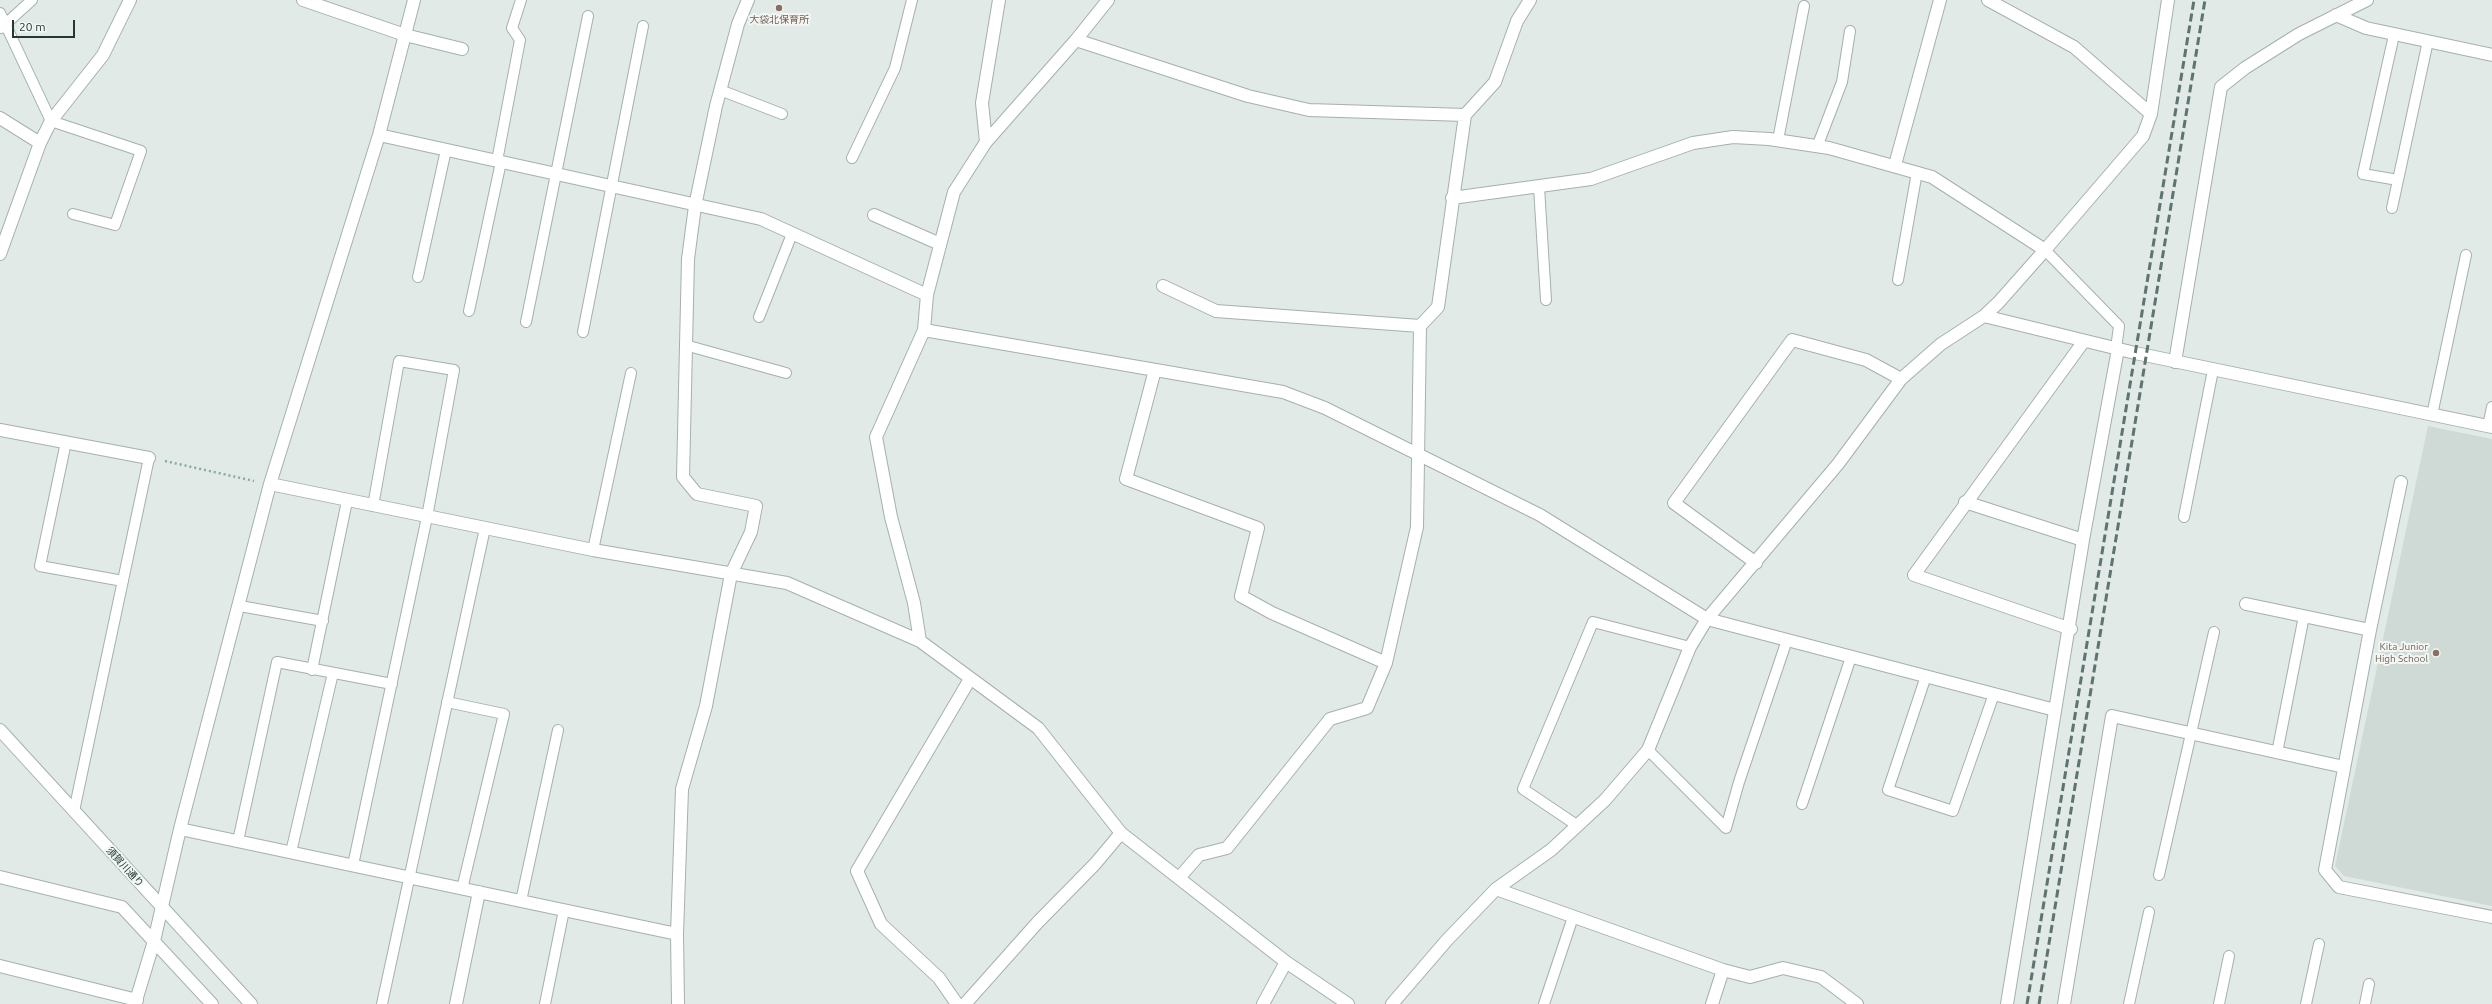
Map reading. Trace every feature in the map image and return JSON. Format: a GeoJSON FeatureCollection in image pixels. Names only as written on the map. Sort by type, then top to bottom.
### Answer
{"type":"FeatureCollection","features":[{"type":"Feature","properties":{"kind":"street"},"geometry":{"type":"LineString","coordinates":[[0,254],[40,143],[51,121],[103,55],[130,0]]}},
{"type":"Feature","properties":{"kind":"street"},"geometry":{"type":"LineString","coordinates":[[303,0],[405,35],[462,49]]}},
{"type":"Feature","properties":{"kind":"street"},"geometry":{"type":"LineString","coordinates":[[0,966],[136,1002],[154,941],[180,829],[240,606],[270,484],[379,135],[414,0]]}},
{"type":"Feature","properties":{"kind":"street"},"geometry":{"type":"LineString","coordinates":[[678,1004],[677,934],[682,789],[706,706],[731,574],[750,532],[756,506],[697,494],[683,477],[688,259],[695,206],[720,90],[738,24],[748,0]]}},
{"type":"Feature","properties":{"kind":"street"},"geometry":{"type":"LineString","coordinates":[[986,142],[982,104],[999,0]]}},
{"type":"Feature","properties":{"kind":"street"},"geometry":{"type":"LineString","coordinates":[[920,641],[914,603],[891,516],[876,437],[924,330],[927,295],[954,192],[986,142],[1076,40],[1108,0]]}},
{"type":"Feature","properties":{"kind":"street"},"geometry":{"type":"LineString","coordinates":[[1179,878],[1199,855],[1227,848],[1330,720],[1367,708],[1386,663],[1417,527],[1420,326],[1438,307],[1452,198],[1465,115],[1495,82],[1518,21],[1530,0]]}},
{"type":"Feature","properties":{"kind":"street"},"geometry":{"type":"LineString","coordinates":[[1895,165],[1940,0]]}},
{"type":"Feature","properties":{"kind":"street"},"geometry":{"type":"LineString","coordinates":[[1988,0],[2074,47],[2151,114]]}},
{"type":"Feature","properties":{"kind":"street"},"geometry":{"type":"LineString","coordinates":[[1392,1004],[1446,940],[1496,889],[1551,850],[1605,800],[1648,750],[1690,647],[1707,620],[1838,464],[1901,379],[1941,344],[1984,316],[1998,303],[2143,136],[2151,114],[2168,0]]}},
{"type":"Feature","properties":{"kind":"street"},"geometry":{"type":"LineString","coordinates":[[2175,362],[2221,87],[2245,68],[2299,34],[2366,0]]}},
{"type":"Feature","properties":{"kind":"street"},"geometry":{"type":"LineString","coordinates":[[2336,15],[2366,28],[2492,55]]}},
{"type":"Feature","properties":{"kind":"street"},"geometry":{"type":"LineString","coordinates":[[1076,40],[1248,96],[1310,110],[1465,115]]}},
{"type":"Feature","properties":{"kind":"street"},"geometry":{"type":"LineString","coordinates":[[0,118],[40,143]]}},
{"type":"Feature","properties":{"kind":"street"},"geometry":{"type":"LineString","coordinates":[[379,135],[695,206],[761,219],[927,295]]}},
{"type":"Feature","properties":{"kind":"street"},"geometry":{"type":"LineString","coordinates":[[1452,198],[1591,179],[1693,143],[1733,137],[1778,140],[1817,147],[1895,165],[1932,177],[2045,250]]}},
{"type":"Feature","properties":{"kind":"street"},"geometry":{"type":"LineString","coordinates":[[874,215],[940,244]]}},
{"type":"Feature","properties":{"kind":"street"},"geometry":{"type":"LineString","coordinates":[[1163,286],[1216,311],[1420,326]]}},
{"type":"Feature","properties":{"kind":"street"},"geometry":{"type":"LineString","coordinates":[[1984,316],[2175,362],[2490,427]]}},
{"type":"Feature","properties":{"kind":"street"},"geometry":{"type":"LineString","coordinates":[[924,330],[1283,392],[1325,408],[1540,516],[1707,620],[2056,710]]}},
{"type":"Feature","properties":{"kind":"street"},"geometry":{"type":"LineString","coordinates":[[1756,563],[1674,502],[1792,340],[1866,360],[1901,379]]}},
{"type":"Feature","properties":{"kind":"street"},"geometry":{"type":"LineString","coordinates":[[2071,629],[1914,575],[1965,502],[2084,341]]}},
{"type":"Feature","properties":{"kind":"street"},"geometry":{"type":"LineString","coordinates":[[2008,1004],[2117,349]]}},
{"type":"Feature","properties":{"kind":"street"},"geometry":{"type":"LineString","coordinates":[[1155,370],[1126,479],[1258,528],[1241,596],[1272,613],[1386,663]]}},
{"type":"Feature","properties":{"kind":"street"},"geometry":{"type":"LineString","coordinates":[[0,430],[149,458]]}},
{"type":"Feature","properties":{"kind":"street"},"geometry":{"type":"LineString","coordinates":[[2401,482],[2370,630],[2325,870],[2339,887],[2492,918]]}},
{"type":"Feature","properties":{"kind":"street"},"geometry":{"type":"LineString","coordinates":[[270,484],[347,501],[594,550],[787,584],[920,641],[1038,728],[1121,833],[1286,962],[1348,1004]]}},
{"type":"Feature","properties":{"kind":"street"},"geometry":{"type":"LineString","coordinates":[[1965,502],[2084,540]]}},
{"type":"Feature","properties":{"kind":"street"},"geometry":{"type":"LineString","coordinates":[[2246,604],[2370,630]]}},
{"type":"Feature","properties":{"kind":"street"},"geometry":{"type":"LineString","coordinates":[[957,1004],[939,978],[881,924],[857,871],[970,679]]}},
{"type":"Feature","properties":{"kind":"street"},"geometry":{"type":"LineString","coordinates":[[2064,1004],[2112,716],[2344,767]]}},
{"type":"Feature","properties":{"kind":"street","name":"須賀川通り"},"geometry":{"type":"LineString","coordinates":[[0,730],[251,1004]]}},
{"type":"Feature","properties":{"kind":"street"},"geometry":{"type":"LineString","coordinates":[[180,829],[677,934]]}},
{"type":"Feature","properties":{"kind":"street"},"geometry":{"type":"LineString","coordinates":[[965,1004],[1038,922],[1095,864],[1121,833]]}},
{"type":"Feature","properties":{"kind":"street"},"geometry":{"type":"LineString","coordinates":[[0,877],[122,907],[212,1004]]}},
{"type":"Feature","properties":{"kind":"street"},"geometry":{"type":"LineString","coordinates":[[1496,889],[1723,970],[1750,977],[1783,968],[1821,977],[1857,1004]]}},
{"type":"Feature","properties":{"kind":"street"},"geometry":{"type":"LineString","coordinates":[[456,1004],[480,892]]}},
{"type":"Feature","properties":{"kind":"street"},"geometry":{"type":"LineString","coordinates":[[1264,1004],[1286,962]]}},
{"type":"Feature","properties":{"kind":"street"},"geometry":{"type":"LineString","coordinates":[[1712,1004],[1723,970]]}},
{"type":"Feature","properties":{"kind":"lane"},"geometry":{"type":"LineString","coordinates":[[3,27],[32,0]]}},
{"type":"Feature","properties":{"kind":"lane"},"geometry":{"type":"LineString","coordinates":[[469,311],[499,162],[520,40],[512,28],[521,0]]}},
{"type":"Feature","properties":{"kind":"lane"},"geometry":{"type":"LineString","coordinates":[[852,158],[895,68],[912,0]]}},
{"type":"Feature","properties":{"kind":"lane"},"geometry":{"type":"LineString","coordinates":[[1778,140],[1804,6]]}},
{"type":"Feature","properties":{"kind":"lane"},"geometry":{"type":"LineString","coordinates":[[0,13],[3,27],[51,121],[141,152],[115,225],[73,214]]}},
{"type":"Feature","properties":{"kind":"lane"},"geometry":{"type":"LineString","coordinates":[[526,322],[588,16]]}},
{"type":"Feature","properties":{"kind":"lane"},"geometry":{"type":"LineString","coordinates":[[583,332],[643,26]]}},
{"type":"Feature","properties":{"kind":"lane"},"geometry":{"type":"LineString","coordinates":[[1817,147],[1842,82],[1850,30]]}},
{"type":"Feature","properties":{"kind":"lane"},"geometry":{"type":"LineString","coordinates":[[2394,35],[2363,174],[2398,180]]}},
{"type":"Feature","properties":{"kind":"lane"},"geometry":{"type":"LineString","coordinates":[[2392,208],[2428,41]]}},
{"type":"Feature","properties":{"kind":"lane"},"geometry":{"type":"LineString","coordinates":[[720,90],[782,114]]}},
{"type":"Feature","properties":{"kind":"lane"},"geometry":{"type":"LineString","coordinates":[[418,277],[446,150]]}},
{"type":"Feature","properties":{"kind":"lane"},"geometry":{"type":"LineString","coordinates":[[1898,280],[1917,172]]}},
{"type":"Feature","properties":{"kind":"lane"},"geometry":{"type":"LineString","coordinates":[[1539,187],[1546,300]]}},
{"type":"Feature","properties":{"kind":"lane"},"geometry":{"type":"LineString","coordinates":[[759,316],[792,234]]}},
{"type":"Feature","properties":{"kind":"lane"},"geometry":{"type":"LineString","coordinates":[[2045,250],[2120,326],[2117,349]]}},
{"type":"Feature","properties":{"kind":"lane"},"geometry":{"type":"LineString","coordinates":[[2432,415],[2466,255]]}},
{"type":"Feature","properties":{"kind":"lane"},"geometry":{"type":"LineString","coordinates":[[685,345],[786,373]]}},
{"type":"Feature","properties":{"kind":"lane"},"geometry":{"type":"LineString","coordinates":[[353,865],[427,517],[454,370],[399,360],[373,506]]}},
{"type":"Feature","properties":{"kind":"lane"},"geometry":{"type":"LineString","coordinates":[[2184,517],[2213,370]]}},
{"type":"Feature","properties":{"kind":"lane"},"geometry":{"type":"LineString","coordinates":[[594,550],[631,373]]}},
{"type":"Feature","properties":{"kind":"lane"},"geometry":{"type":"LineString","coordinates":[[2490,427],[2492,407]]}},
{"type":"Feature","properties":{"kind":"lane"},"geometry":{"type":"LineString","coordinates":[[66,442],[40,566],[123,581]]}},
{"type":"Feature","properties":{"kind":"lane"},"geometry":{"type":"LineString","coordinates":[[74,811],[149,458]]}},
{"type":"Feature","properties":{"kind":"lane"},"geometry":{"type":"LineString","coordinates":[[312,670],[347,501]]}},
{"type":"Feature","properties":{"kind":"lane"},"geometry":{"type":"LineString","coordinates":[[382,1004],[485,528]]}},
{"type":"Feature","properties":{"kind":"lane"},"geometry":{"type":"LineString","coordinates":[[240,606],[322,621]]}},
{"type":"Feature","properties":{"kind":"lane"},"geometry":{"type":"LineString","coordinates":[[2277,753],[2304,616]]}},
{"type":"Feature","properties":{"kind":"lane"},"geometry":{"type":"LineString","coordinates":[[1578,826],[1523,789],[1593,622],[1690,647]]}},
{"type":"Feature","properties":{"kind":"lane"},"geometry":{"type":"LineString","coordinates":[[2159,875],[2214,632]]}},
{"type":"Feature","properties":{"kind":"lane"},"geometry":{"type":"LineString","coordinates":[[1648,750],[1726,828],[1739,782],[1787,640]]}},
{"type":"Feature","properties":{"kind":"lane"},"geometry":{"type":"LineString","coordinates":[[1802,804],[1851,657]]}},
{"type":"Feature","properties":{"kind":"lane"},"geometry":{"type":"LineString","coordinates":[[238,841],[277,662],[312,670],[392,684]]}},
{"type":"Feature","properties":{"kind":"lane"},"geometry":{"type":"LineString","coordinates":[[291,852],[333,673]]}},
{"type":"Feature","properties":{"kind":"lane"},"geometry":{"type":"LineString","coordinates":[[1926,676],[1888,790],[1953,811],[1994,694]]}},
{"type":"Feature","properties":{"kind":"lane"},"geometry":{"type":"LineString","coordinates":[[447,702],[504,714],[462,889]]}},
{"type":"Feature","properties":{"kind":"lane"},"geometry":{"type":"LineString","coordinates":[[521,901],[558,730]]}},
{"type":"Feature","properties":{"kind":"lane"},"geometry":{"type":"LineString","coordinates":[[544,1004],[564,910]]}},
{"type":"Feature","properties":{"kind":"lane"},"geometry":{"type":"LineString","coordinates":[[2129,1004],[2149,912]]}},
{"type":"Feature","properties":{"kind":"lane"},"geometry":{"type":"LineString","coordinates":[[1544,1004],[1573,917]]}},
{"type":"Feature","properties":{"kind":"lane"},"geometry":{"type":"LineString","coordinates":[[2306,1004],[2319,944]]}},
{"type":"Feature","properties":{"kind":"lane"},"geometry":{"type":"LineString","coordinates":[[2220,1004],[2229,956]]}},
{"type":"Feature","properties":{"kind":"lane"},"geometry":{"type":"LineString","coordinates":[[2365,1004],[2369,984]]}},
{"type":"Feature","properties":{"kind":"path"},"geometry":{"type":"LineString","coordinates":[[149,458],[270,484]]}},
{"type":"Feature","properties":{"kind":"shaded area","name":"Kita Junior High School"},"geometry":{"type":"Polygon","coordinates":[[[2428,426],[2492,439],[2492,906],[2344,876],[2335,866],[2428,426]]]}},
{"type":"Feature","properties":{"kind":"railway"},"geometry":{"type":"LineString","coordinates":[[2027,1004],[2194,0]]}},
{"type":"Feature","properties":{"kind":"railway"},"geometry":{"type":"LineString","coordinates":[[2039,1004],[2205,0]]}},
{"type":"Feature","properties":{"kind":"place","name":"大袋北保育所"},"geometry":{"type":"Point","coordinates":[779,8]}},
{"type":"Feature","properties":{"kind":"place","name":"Kita Junior High School"},"geometry":{"type":"Point","coordinates":[2436,653]}}]}
